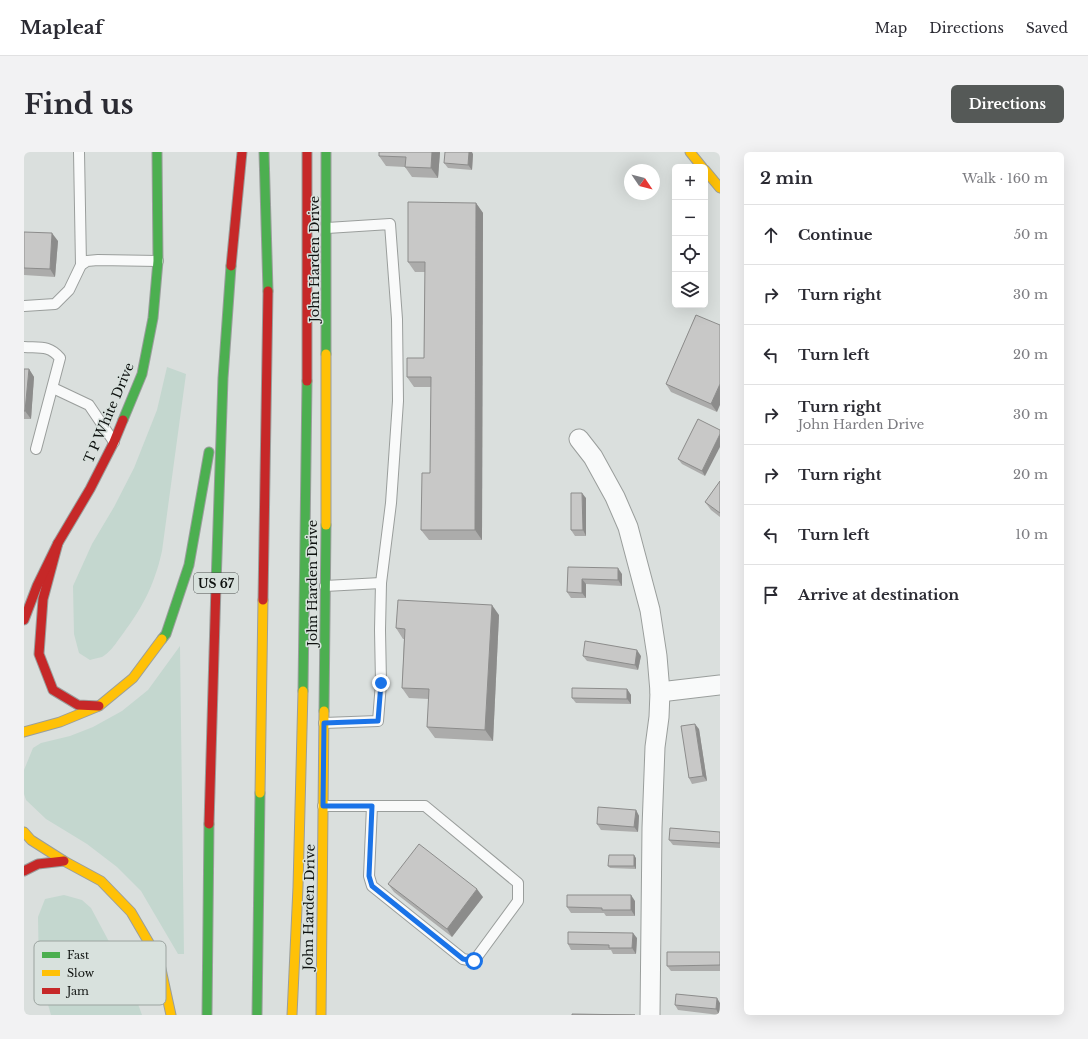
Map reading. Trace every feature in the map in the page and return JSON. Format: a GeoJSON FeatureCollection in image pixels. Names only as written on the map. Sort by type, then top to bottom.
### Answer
{"type":"FeatureCollection","features":[{"type":"Feature","properties":{"kind":"main road","name":"T P White Drive"},"geometry":{"type":"LineString","coordinates":[[24,620],[37,586],[58,543],[90,489],[114,442],[142,374],[153,318],[158,260],[157,152]]}},
{"type":"Feature","properties":{"kind":"main road","name":"US 67"},"geometry":{"type":"LineString","coordinates":[[207,1015],[210,810],[223,378],[228,294],[242,152]]}},
{"type":"Feature","properties":{"kind":"main road"},"geometry":{"type":"LineString","coordinates":[[258,1015],[268,308],[264,152]]}},
{"type":"Feature","properties":{"kind":"main road"},"geometry":{"type":"LineString","coordinates":[[292,1015],[298,894],[303,736],[309,248],[307,152]]}},
{"type":"Feature","properties":{"kind":"main road","name":"John Harden Drive"},"geometry":{"type":"LineString","coordinates":[[321,1015],[325,586],[326,152]]}},
{"type":"Feature","properties":{"kind":"main road"},"geometry":{"type":"LineString","coordinates":[[690,152],[700,164]]}},
{"type":"Feature","properties":{"kind":"main road"},"geometry":{"type":"LineString","coordinates":[[708,174],[720,188]]}},
{"type":"Feature","properties":{"kind":"main road"},"geometry":{"type":"LineString","coordinates":[[24,732],[60,722],[99,706],[133,678],[166,634],[189,565],[223,378]]}},
{"type":"Feature","properties":{"kind":"main road"},"geometry":{"type":"LineString","coordinates":[[58,543],[43,600],[39,654],[54,690],[78,705],[99,706]]}},
{"type":"Feature","properties":{"kind":"main road"},"geometry":{"type":"LineString","coordinates":[[24,832],[31,840],[64,861],[101,881],[132,912],[148,941]]}},
{"type":"Feature","properties":{"kind":"main road"},"geometry":{"type":"LineString","coordinates":[[24,871],[28,868],[49,861],[64,861]]}},
{"type":"Feature","properties":{"kind":"main road"},"geometry":{"type":"LineString","coordinates":[[166,992],[171,1015]]}},
{"type":"Feature","properties":{"kind":"street"},"geometry":{"type":"LineString","coordinates":[[579,439],[593,456],[615,497],[628,527],[650,610],[657,656],[660,692],[659,717],[655,747],[652,828],[650,1015]]}},
{"type":"Feature","properties":{"kind":"street"},"geometry":{"type":"LineString","coordinates":[[660,692],[720,685]]}},
{"type":"Feature","properties":{"kind":"lane"},"geometry":{"type":"LineString","coordinates":[[24,306],[55,304],[69,290],[81,265],[79,152]]}},
{"type":"Feature","properties":{"kind":"lane"},"geometry":{"type":"LineString","coordinates":[[324,723],[378,721],[381,683],[381,583],[391,503],[398,401],[397,319],[390,224],[327,228]]}},
{"type":"Feature","properties":{"kind":"lane"},"geometry":{"type":"LineString","coordinates":[[81,265],[87,261],[98,260],[158,260]]}},
{"type":"Feature","properties":{"kind":"lane"},"geometry":{"type":"LineString","coordinates":[[24,347],[45,348],[54,351],[60,358],[36,449]]}},
{"type":"Feature","properties":{"kind":"lane"},"geometry":{"type":"LineString","coordinates":[[52,388],[89,406],[114,442]]}},
{"type":"Feature","properties":{"kind":"lane"},"geometry":{"type":"LineString","coordinates":[[325,586],[381,583]]}},
{"type":"Feature","properties":{"kind":"lane"},"geometry":{"type":"LineString","coordinates":[[323,806],[372,806],[425,806],[518,883],[518,901],[474,961],[463,959],[372,886],[369,876],[372,806]]}},
{"type":"Feature","properties":{"kind":"green space"},"geometry":{"type":"Polygon","coordinates":[[[167,367],[186,374],[159,564],[146,598],[127,628],[107,654],[90,660],[79,653],[74,634],[73,586],[92,544],[114,507],[134,468],[157,410],[167,367]]]}},
{"type":"Feature","properties":{"kind":"green space"},"geometry":{"type":"Polygon","coordinates":[[[180,646],[184,954],[178,954],[141,891],[117,867],[87,844],[46,819],[26,800],[24,794],[24,770],[33,748],[41,743],[70,736],[93,727],[122,711],[148,690],[180,646]]]}},
{"type":"Feature","properties":{"kind":"green space"},"geometry":{"type":"Polygon","coordinates":[[[64,895],[82,900],[91,908],[109,941],[38,941],[38,917],[45,899],[64,895]]]}},
{"type":"Feature","properties":{"kind":"green space"},"geometry":{"type":"Polygon","coordinates":[[[48,1005],[138,1005],[142,1015],[51,1015],[48,1005]]]}},
{"type":"Feature","properties":{"kind":"building"},"geometry":{"type":"Polygon","coordinates":[[[379,152],[432,152],[431,168],[405,167],[406,157],[379,156],[379,152]]]}},
{"type":"Feature","properties":{"kind":"building"},"geometry":{"type":"Polygon","coordinates":[[[445,152],[469,152],[468,165],[444,163],[445,152]]]}},
{"type":"Feature","properties":{"kind":"building"},"geometry":{"type":"Polygon","coordinates":[[[408,202],[476,203],[475,530],[421,530],[422,473],[430,473],[431,377],[407,377],[407,358],[424,358],[425,262],[408,262],[408,202]]]}},
{"type":"Feature","properties":{"kind":"building"},"geometry":{"type":"Polygon","coordinates":[[[24,232],[52,233],[50,269],[24,268],[24,232]]]}},
{"type":"Feature","properties":{"kind":"building"},"geometry":{"type":"Polygon","coordinates":[[[696,315],[720,325],[720,384],[711,404],[666,384],[696,315]]]}},
{"type":"Feature","properties":{"kind":"building"},"geometry":{"type":"Polygon","coordinates":[[[24,369],[29,369],[25,411],[24,411],[24,369]]]}},
{"type":"Feature","properties":{"kind":"building"},"geometry":{"type":"Polygon","coordinates":[[[698,419],[720,430],[720,434],[702,471],[678,459],[698,419]]]}},
{"type":"Feature","properties":{"kind":"building"},"geometry":{"type":"Polygon","coordinates":[[[720,481],[720,513],[705,502],[720,481]]]}},
{"type":"Feature","properties":{"kind":"building"},"geometry":{"type":"Polygon","coordinates":[[[571,493],[582,493],[583,530],[571,530],[571,493]]]}},
{"type":"Feature","properties":{"kind":"building"},"geometry":{"type":"Polygon","coordinates":[[[568,567],[618,568],[618,580],[582,579],[582,593],[567,592],[568,567]]]}},
{"type":"Feature","properties":{"kind":"building"},"geometry":{"type":"Polygon","coordinates":[[[398,600],[492,605],[485,730],[427,727],[429,689],[402,688],[405,629],[396,628],[398,600]]]}},
{"type":"Feature","properties":{"kind":"building"},"geometry":{"type":"Polygon","coordinates":[[[585,641],[637,650],[635,665],[583,656],[585,641]]]}},
{"type":"Feature","properties":{"kind":"building"},"geometry":{"type":"Polygon","coordinates":[[[572,688],[627,689],[627,699],[572,698],[572,688]]]}},
{"type":"Feature","properties":{"kind":"building"},"geometry":{"type":"Polygon","coordinates":[[[695,724],[703,776],[689,778],[681,726],[695,724]]]}},
{"type":"Feature","properties":{"kind":"building"},"geometry":{"type":"Polygon","coordinates":[[[598,807],[636,810],[634,827],[597,824],[598,807]]]}},
{"type":"Feature","properties":{"kind":"building"},"geometry":{"type":"Polygon","coordinates":[[[670,828],[720,832],[720,843],[669,840],[670,828]]]}},
{"type":"Feature","properties":{"kind":"building"},"geometry":{"type":"Polygon","coordinates":[[[419,844],[477,889],[447,929],[388,884],[419,844]]]}},
{"type":"Feature","properties":{"kind":"building"},"geometry":{"type":"Polygon","coordinates":[[[609,855],[634,855],[634,866],[608,866],[609,855]]]}},
{"type":"Feature","properties":{"kind":"building"},"geometry":{"type":"Polygon","coordinates":[[[567,895],[631,895],[631,910],[602,910],[602,908],[567,907],[567,895]]]}},
{"type":"Feature","properties":{"kind":"building"},"geometry":{"type":"Polygon","coordinates":[[[568,932],[633,933],[632,948],[609,948],[609,945],[568,944],[568,932]]]}},
{"type":"Feature","properties":{"kind":"building"},"geometry":{"type":"Polygon","coordinates":[[[667,952],[720,952],[720,965],[667,966],[667,952]]]}},
{"type":"Feature","properties":{"kind":"building"},"geometry":{"type":"Polygon","coordinates":[[[676,994],[717,998],[716,1009],[675,1005],[676,994]]]}},
{"type":"Feature","properties":{"kind":"building"},"geometry":{"type":"Polygon","coordinates":[[[572,1014],[635,1015],[572,1015],[572,1014]]]}},
{"type":"Feature","properties":{"kind":"traffic: fast"},"geometry":{"type":"LineString","coordinates":[[123,420],[142,374],[153,318],[158,261],[157,152]]}},
{"type":"Feature","properties":{"kind":"traffic: fast"},"geometry":{"type":"LineString","coordinates":[[264,152],[268,291]]}},
{"type":"Feature","properties":{"kind":"traffic: fast"},"geometry":{"type":"LineString","coordinates":[[326,152],[326,354]]}},
{"type":"Feature","properties":{"kind":"traffic: fast"},"geometry":{"type":"LineString","coordinates":[[216,585],[223,378],[231,266]]}},
{"type":"Feature","properties":{"kind":"traffic: fast"},"geometry":{"type":"LineString","coordinates":[[303,691],[307,381]]}},
{"type":"Feature","properties":{"kind":"traffic: fast"},"geometry":{"type":"LineString","coordinates":[[162,639],[166,634],[189,565],[209,452]]}},
{"type":"Feature","properties":{"kind":"traffic: fast"},"geometry":{"type":"LineString","coordinates":[[324,711],[326,525]]}},
{"type":"Feature","properties":{"kind":"traffic: fast"},"geometry":{"type":"LineString","coordinates":[[257,1015],[260,793]]}},
{"type":"Feature","properties":{"kind":"traffic: fast"},"geometry":{"type":"LineString","coordinates":[[207,1015],[209,824]]}},
{"type":"Feature","properties":{"kind":"traffic: slow"},"geometry":{"type":"LineString","coordinates":[[690,152],[700,164]]}},
{"type":"Feature","properties":{"kind":"traffic: slow"},"geometry":{"type":"LineString","coordinates":[[708,174],[720,188]]}},
{"type":"Feature","properties":{"kind":"traffic: slow"},"geometry":{"type":"LineString","coordinates":[[326,354],[326,525]]}},
{"type":"Feature","properties":{"kind":"traffic: slow"},"geometry":{"type":"LineString","coordinates":[[260,793],[263,600]]}},
{"type":"Feature","properties":{"kind":"traffic: slow"},"geometry":{"type":"LineString","coordinates":[[24,732],[60,722],[99,706],[133,678],[162,639]]}},
{"type":"Feature","properties":{"kind":"traffic: slow"},"geometry":{"type":"LineString","coordinates":[[292,1015],[298,887],[303,691]]}},
{"type":"Feature","properties":{"kind":"traffic: slow"},"geometry":{"type":"LineString","coordinates":[[321,1015],[324,711]]}},
{"type":"Feature","properties":{"kind":"traffic: slow"},"geometry":{"type":"LineString","coordinates":[[24,832],[31,840],[64,861],[101,881],[131,912],[148,941]]}},
{"type":"Feature","properties":{"kind":"traffic: slow"},"geometry":{"type":"LineString","coordinates":[[166,992],[171,1015]]}},
{"type":"Feature","properties":{"kind":"traffic: jam"},"geometry":{"type":"LineString","coordinates":[[231,266],[242,152]]}},
{"type":"Feature","properties":{"kind":"traffic: jam"},"geometry":{"type":"LineString","coordinates":[[307,152],[307,381]]}},
{"type":"Feature","properties":{"kind":"traffic: jam"},"geometry":{"type":"LineString","coordinates":[[263,600],[268,291]]}},
{"type":"Feature","properties":{"kind":"traffic: jam"},"geometry":{"type":"LineString","coordinates":[[24,620],[37,586],[58,543],[90,489],[114,442],[123,420]]}},
{"type":"Feature","properties":{"kind":"traffic: jam"},"geometry":{"type":"LineString","coordinates":[[58,543],[43,599],[39,654],[53,690],[78,705],[99,706]]}},
{"type":"Feature","properties":{"kind":"traffic: jam"},"geometry":{"type":"LineString","coordinates":[[209,824],[216,585]]}},
{"type":"Feature","properties":{"kind":"traffic: jam"},"geometry":{"type":"LineString","coordinates":[[24,871],[38,864],[64,861]]}},
{"type":"Feature","properties":{"kind":"route"},"geometry":{"type":"LineString","coordinates":[[381,683],[378,721],[324,723],[323,806],[372,806],[369,876],[372,886],[463,959],[474,961]]}}]}
